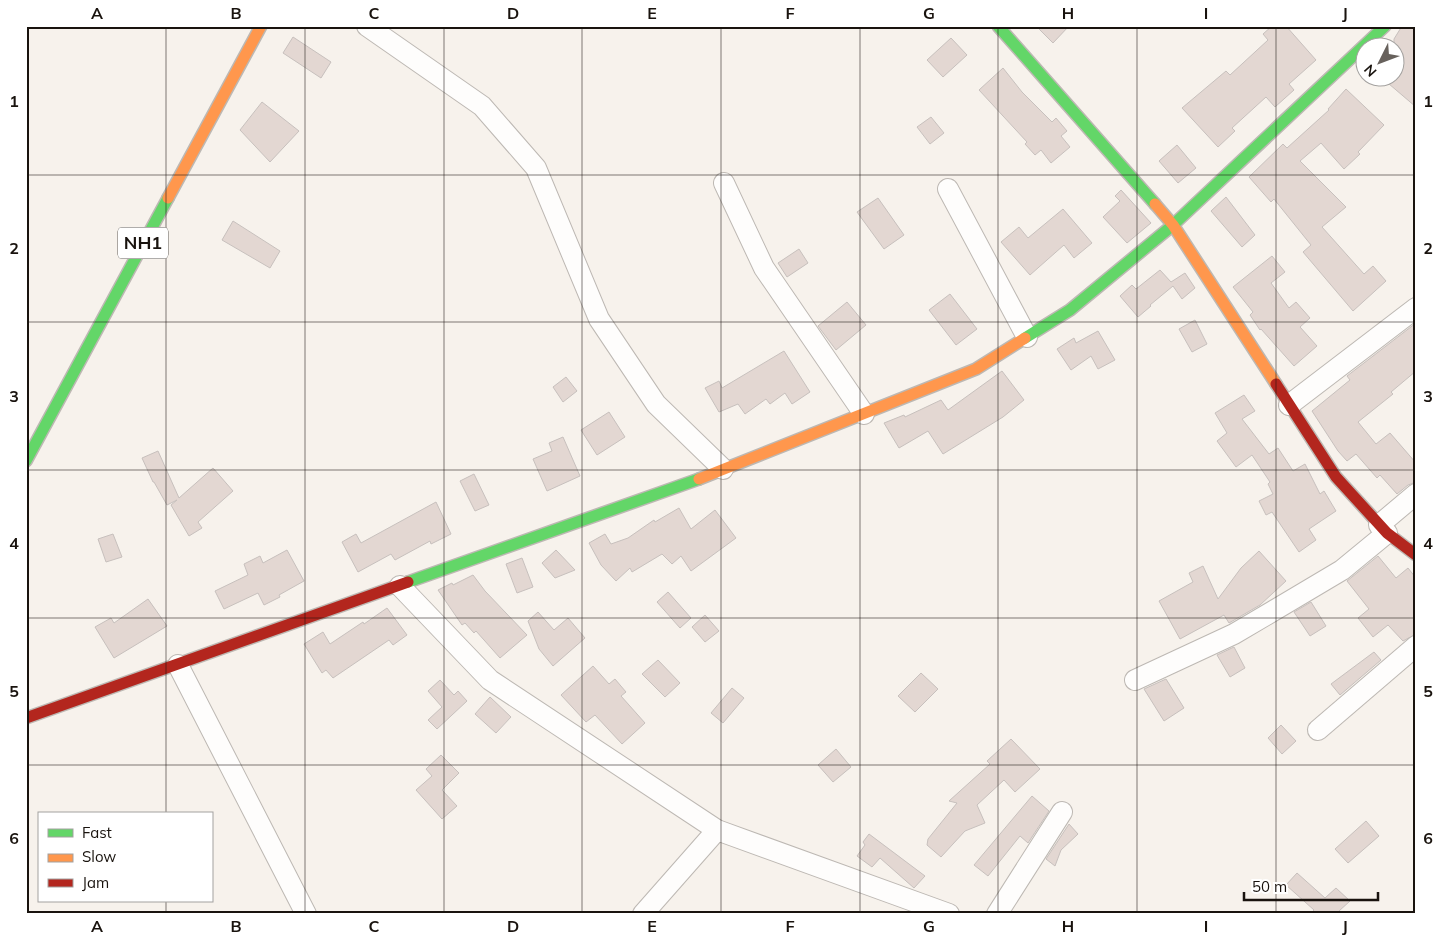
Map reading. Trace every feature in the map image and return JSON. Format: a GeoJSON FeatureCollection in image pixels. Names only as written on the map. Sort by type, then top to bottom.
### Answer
{"type":"FeatureCollection","features":[{"type":"Feature","properties":{"kind":"main road","name":"NH1"},"geometry":{"type":"LineString","coordinates":[[26,461],[261,26]]}},
{"type":"Feature","properties":{"kind":"main road"},"geometry":{"type":"LineString","coordinates":[[998,26],[1173,225],[1336,477],[1383,529],[1416,555]]}},
{"type":"Feature","properties":{"kind":"main road"},"geometry":{"type":"LineString","coordinates":[[26,718],[723,470],[976,369],[1070,310],[1173,225],[1385,26]]}},
{"type":"Feature","properties":{"kind":"street"},"geometry":{"type":"LineString","coordinates":[[367,26],[482,106],[536,168],[599,319],[656,404],[723,470]]}},
{"type":"Feature","properties":{"kind":"street"},"geometry":{"type":"LineString","coordinates":[[724,183],[764,268],[864,414]]}},
{"type":"Feature","properties":{"kind":"street"},"geometry":{"type":"LineString","coordinates":[[948,189],[1027,337]]}},
{"type":"Feature","properties":{"kind":"street"},"geometry":{"type":"LineString","coordinates":[[1289,405],[1416,308]]}},
{"type":"Feature","properties":{"kind":"street"},"geometry":{"type":"LineString","coordinates":[[1134,680],[1234,634],[1342,570],[1416,494]]}},
{"type":"Feature","properties":{"kind":"street"},"geometry":{"type":"LineString","coordinates":[[400,586],[490,680],[718,830],[941,913]]}},
{"type":"Feature","properties":{"kind":"street"},"geometry":{"type":"LineString","coordinates":[[1318,730],[1416,646]]}},
{"type":"Feature","properties":{"kind":"street"},"geometry":{"type":"LineString","coordinates":[[178,665],[306,914]]}},
{"type":"Feature","properties":{"kind":"street"},"geometry":{"type":"LineString","coordinates":[[998,914],[1062,812]]}},
{"type":"Feature","properties":{"kind":"street"},"geometry":{"type":"LineString","coordinates":[[649,912],[718,830]]}},
{"type":"Feature","properties":{"kind":"building"},"geometry":{"type":"Polygon","coordinates":[[[1036,26],[1069,26],[1053,43],[1036,26]]]}},
{"type":"Feature","properties":{"kind":"building"},"geometry":{"type":"Polygon","coordinates":[[[1272,26],[1286,26],[1316,60],[1289,84],[1294,90],[1275,107],[1266,97],[1232,128],[1235,131],[1218,147],[1182,108],[1226,71],[1230,75],[1268,40],[1263,34],[1272,26]]]}},
{"type":"Feature","properties":{"kind":"building"},"geometry":{"type":"Polygon","coordinates":[[[1402,26],[1416,26],[1416,107],[1394,88],[1404,88],[1404,38],[1395,38],[1402,26]]]}},
{"type":"Feature","properties":{"kind":"building"},"geometry":{"type":"Polygon","coordinates":[[[293,37],[331,62],[321,78],[283,53],[293,37]]]}},
{"type":"Feature","properties":{"kind":"building"},"geometry":{"type":"Polygon","coordinates":[[[951,38],[967,55],[943,77],[927,60],[951,38]]]}},
{"type":"Feature","properties":{"kind":"building"},"geometry":{"type":"Polygon","coordinates":[[[1003,68],[1022,92],[1052,122],[1056,118],[1067,131],[1061,136],[1070,147],[1051,163],[1041,150],[1035,155],[1025,144],[1027,142],[979,90],[1003,68]]]}},
{"type":"Feature","properties":{"kind":"building"},"geometry":{"type":"Polygon","coordinates":[[[1346,89],[1384,125],[1358,152],[1360,154],[1344,169],[1321,143],[1300,161],[1346,207],[1322,227],[1364,274],[1373,266],[1386,281],[1353,311],[1303,252],[1311,245],[1274,199],[1271,202],[1249,177],[1283,144],[1287,148],[1329,110],[1346,89]]]}},
{"type":"Feature","properties":{"kind":"building"},"geometry":{"type":"Polygon","coordinates":[[[262,102],[299,131],[270,162],[240,130],[262,102]]]}},
{"type":"Feature","properties":{"kind":"building"},"geometry":{"type":"Polygon","coordinates":[[[931,117],[944,133],[930,144],[917,127],[931,117]]]}},
{"type":"Feature","properties":{"kind":"building"},"geometry":{"type":"Polygon","coordinates":[[[1177,145],[1196,168],[1178,183],[1159,161],[1177,145]]]}},
{"type":"Feature","properties":{"kind":"building"},"geometry":{"type":"Polygon","coordinates":[[[1121,190],[1151,223],[1127,243],[1103,217],[1120,201],[1115,196],[1121,190]]]}},
{"type":"Feature","properties":{"kind":"building"},"geometry":{"type":"Polygon","coordinates":[[[1226,197],[1255,235],[1242,247],[1211,211],[1226,197]]]}},
{"type":"Feature","properties":{"kind":"building"},"geometry":{"type":"Polygon","coordinates":[[[878,198],[904,235],[884,249],[857,212],[878,198]]]}},
{"type":"Feature","properties":{"kind":"building"},"geometry":{"type":"Polygon","coordinates":[[[1063,209],[1092,243],[1074,258],[1064,245],[1030,275],[1001,242],[1019,227],[1028,238],[1063,209]]]}},
{"type":"Feature","properties":{"kind":"building"},"geometry":{"type":"Polygon","coordinates":[[[233,221],[280,251],[270,268],[222,240],[233,221]]]}},
{"type":"Feature","properties":{"kind":"building"},"geometry":{"type":"Polygon","coordinates":[[[799,249],[808,263],[787,277],[778,263],[799,249]]]}},
{"type":"Feature","properties":{"kind":"building"},"geometry":{"type":"Polygon","coordinates":[[[1272,256],[1285,272],[1271,283],[1289,308],[1296,302],[1310,318],[1300,327],[1317,346],[1294,366],[1260,330],[1250,315],[1253,312],[1233,287],[1272,256]]]}},
{"type":"Feature","properties":{"kind":"building"},"geometry":{"type":"Polygon","coordinates":[[[1160,270],[1171,282],[1185,273],[1195,288],[1182,299],[1173,286],[1138,317],[1120,296],[1132,285],[1136,289],[1160,270]]]}},
{"type":"Feature","properties":{"kind":"building"},"geometry":{"type":"Polygon","coordinates":[[[950,294],[977,329],[956,345],[929,310],[950,294]]]}},
{"type":"Feature","properties":{"kind":"building"},"geometry":{"type":"Polygon","coordinates":[[[847,302],[866,325],[836,350],[818,326],[847,302]]]}},
{"type":"Feature","properties":{"kind":"building"},"geometry":{"type":"Polygon","coordinates":[[[1195,320],[1207,344],[1192,352],[1179,329],[1195,320]]]}},
{"type":"Feature","properties":{"kind":"building"},"geometry":{"type":"Polygon","coordinates":[[[1416,323],[1416,371],[1391,392],[1393,394],[1358,422],[1376,444],[1390,433],[1416,463],[1416,482],[1408,485],[1397,494],[1380,475],[1377,478],[1356,454],[1347,461],[1338,451],[1312,411],[1350,380],[1347,376],[1416,323]]]}},
{"type":"Feature","properties":{"kind":"building"},"geometry":{"type":"Polygon","coordinates":[[[1098,331],[1115,360],[1098,369],[1091,356],[1071,370],[1057,349],[1074,338],[1076,343],[1098,331]]]}},
{"type":"Feature","properties":{"kind":"building"},"geometry":{"type":"Polygon","coordinates":[[[784,351],[810,392],[792,404],[785,393],[770,404],[766,399],[745,414],[738,404],[719,412],[705,388],[719,381],[722,388],[784,351]]]}},
{"type":"Feature","properties":{"kind":"building"},"geometry":{"type":"Polygon","coordinates":[[[1002,371],[1024,400],[1003,417],[943,454],[928,431],[899,448],[884,423],[904,415],[905,417],[941,400],[948,410],[1002,371]]]}},
{"type":"Feature","properties":{"kind":"building"},"geometry":{"type":"Polygon","coordinates":[[[566,377],[577,391],[563,402],[553,387],[566,377]]]}},
{"type":"Feature","properties":{"kind":"building"},"geometry":{"type":"Polygon","coordinates":[[[1244,395],[1255,411],[1242,419],[1269,454],[1278,448],[1293,471],[1305,464],[1320,494],[1324,491],[1336,511],[1309,529],[1316,540],[1299,552],[1272,512],[1266,515],[1259,501],[1273,494],[1268,484],[1270,482],[1252,455],[1236,467],[1217,441],[1227,433],[1215,413],[1244,395]]]}},
{"type":"Feature","properties":{"kind":"building"},"geometry":{"type":"Polygon","coordinates":[[[609,412],[625,437],[597,455],[581,430],[609,412]]]}},
{"type":"Feature","properties":{"kind":"building"},"geometry":{"type":"Polygon","coordinates":[[[563,437],[580,476],[547,491],[533,459],[552,451],[549,443],[563,437]]]}},
{"type":"Feature","properties":{"kind":"building"},"geometry":{"type":"Polygon","coordinates":[[[158,451],[179,498],[213,468],[233,491],[198,522],[202,528],[189,536],[171,505],[177,500],[167,505],[153,482],[142,458],[158,451]]]}},
{"type":"Feature","properties":{"kind":"building"},"geometry":{"type":"Polygon","coordinates":[[[474,474],[489,505],[475,511],[460,481],[474,474]]]}},
{"type":"Feature","properties":{"kind":"building"},"geometry":{"type":"Polygon","coordinates":[[[436,502],[451,534],[431,544],[430,541],[395,560],[391,554],[358,572],[342,542],[356,534],[361,543],[436,502]]]}},
{"type":"Feature","properties":{"kind":"building"},"geometry":{"type":"Polygon","coordinates":[[[679,508],[691,529],[715,510],[736,538],[691,571],[681,556],[672,564],[662,554],[632,572],[630,568],[616,581],[601,565],[589,543],[605,534],[611,544],[628,538],[654,520],[655,522],[679,508]]]}},
{"type":"Feature","properties":{"kind":"building"},"geometry":{"type":"Polygon","coordinates":[[[113,534],[122,557],[106,562],[98,539],[113,534]]]}},
{"type":"Feature","properties":{"kind":"building"},"geometry":{"type":"Polygon","coordinates":[[[287,550],[304,581],[264,605],[258,593],[224,609],[215,591],[248,575],[244,564],[260,556],[263,563],[287,550]]]}},
{"type":"Feature","properties":{"kind":"building"},"geometry":{"type":"Polygon","coordinates":[[[556,550],[575,570],[555,578],[542,563],[556,550]]]}},
{"type":"Feature","properties":{"kind":"building"},"geometry":{"type":"Polygon","coordinates":[[[1259,551],[1286,581],[1260,605],[1229,623],[1224,615],[1180,639],[1159,601],[1193,582],[1189,573],[1203,566],[1218,599],[1241,568],[1259,551]]]}},
{"type":"Feature","properties":{"kind":"building"},"geometry":{"type":"Polygon","coordinates":[[[1378,556],[1396,578],[1408,568],[1416,578],[1416,634],[1403,641],[1388,625],[1373,637],[1358,618],[1369,609],[1347,581],[1378,556]]]}},
{"type":"Feature","properties":{"kind":"building"},"geometry":{"type":"Polygon","coordinates":[[[522,558],[533,587],[517,593],[506,564],[522,558]]]}},
{"type":"Feature","properties":{"kind":"building"},"geometry":{"type":"Polygon","coordinates":[[[473,575],[485,591],[527,635],[500,658],[476,631],[474,633],[465,623],[462,625],[438,590],[473,575]]]}},
{"type":"Feature","properties":{"kind":"building"},"geometry":{"type":"Polygon","coordinates":[[[668,592],[691,618],[680,628],[657,602],[668,592]]]}},
{"type":"Feature","properties":{"kind":"building"},"geometry":{"type":"Polygon","coordinates":[[[148,599],[167,626],[114,658],[95,627],[111,618],[114,623],[148,599]]]}},
{"type":"Feature","properties":{"kind":"building"},"geometry":{"type":"Polygon","coordinates":[[[1311,602],[1326,626],[1310,636],[1294,612],[1311,602]]]}},
{"type":"Feature","properties":{"kind":"building"},"geometry":{"type":"Polygon","coordinates":[[[387,608],[407,635],[393,645],[389,640],[333,678],[326,670],[322,673],[304,644],[323,632],[330,644],[387,608]]]}},
{"type":"Feature","properties":{"kind":"building"},"geometry":{"type":"Polygon","coordinates":[[[538,612],[554,630],[568,618],[585,638],[553,666],[539,649],[528,621],[538,612]]]}},
{"type":"Feature","properties":{"kind":"building"},"geometry":{"type":"Polygon","coordinates":[[[705,615],[719,631],[705,642],[692,627],[705,615]]]}},
{"type":"Feature","properties":{"kind":"building"},"geometry":{"type":"Polygon","coordinates":[[[1234,647],[1245,668],[1230,677],[1217,655],[1234,647]]]}},
{"type":"Feature","properties":{"kind":"building"},"geometry":{"type":"Polygon","coordinates":[[[1374,652],[1381,660],[1340,695],[1331,684],[1374,652]]]}},
{"type":"Feature","properties":{"kind":"building"},"geometry":{"type":"Polygon","coordinates":[[[658,660],[680,683],[665,697],[642,674],[658,660]]]}},
{"type":"Feature","properties":{"kind":"building"},"geometry":{"type":"Polygon","coordinates":[[[593,666],[609,684],[615,679],[626,692],[621,696],[645,723],[622,744],[595,715],[586,722],[561,695],[593,666]]]}},
{"type":"Feature","properties":{"kind":"building"},"geometry":{"type":"Polygon","coordinates":[[[921,673],[938,689],[915,712],[898,696],[921,673]]]}},
{"type":"Feature","properties":{"kind":"building"},"geometry":{"type":"Polygon","coordinates":[[[1166,679],[1184,708],[1164,721],[1144,689],[1166,679]]]}},
{"type":"Feature","properties":{"kind":"building"},"geometry":{"type":"Polygon","coordinates":[[[440,680],[454,695],[458,691],[467,701],[437,729],[428,720],[442,707],[428,691],[440,680]]]}},
{"type":"Feature","properties":{"kind":"building"},"geometry":{"type":"Polygon","coordinates":[[[732,688],[744,698],[723,723],[711,713],[732,688]]]}},
{"type":"Feature","properties":{"kind":"building"},"geometry":{"type":"Polygon","coordinates":[[[490,697],[511,717],[496,733],[475,714],[490,697]]]}},
{"type":"Feature","properties":{"kind":"building"},"geometry":{"type":"Polygon","coordinates":[[[1281,725],[1296,741],[1282,754],[1268,738],[1281,725]]]}},
{"type":"Feature","properties":{"kind":"building"},"geometry":{"type":"Polygon","coordinates":[[[1011,739],[1040,769],[1015,792],[1004,780],[977,805],[985,823],[965,831],[941,857],[927,845],[928,839],[957,803],[949,801],[990,764],[987,761],[1011,739]]]}},
{"type":"Feature","properties":{"kind":"building"},"geometry":{"type":"Polygon","coordinates":[[[836,749],[851,767],[833,782],[818,765],[836,749]]]}},
{"type":"Feature","properties":{"kind":"building"},"geometry":{"type":"Polygon","coordinates":[[[441,755],[459,773],[442,790],[457,806],[442,819],[416,790],[432,776],[426,769],[441,755]]]}},
{"type":"Feature","properties":{"kind":"building"},"geometry":{"type":"Polygon","coordinates":[[[1032,796],[1049,811],[1028,843],[1020,836],[988,876],[974,865],[1032,796]]]}},
{"type":"Feature","properties":{"kind":"building"},"geometry":{"type":"Polygon","coordinates":[[[1366,821],[1379,836],[1348,863],[1335,849],[1366,821]]]}},
{"type":"Feature","properties":{"kind":"building"},"geometry":{"type":"Polygon","coordinates":[[[1069,824],[1078,834],[1061,850],[1055,866],[1046,859],[1069,824]]]}},
{"type":"Feature","properties":{"kind":"building"},"geometry":{"type":"Polygon","coordinates":[[[869,834],[925,876],[914,888],[880,858],[872,867],[857,856],[865,845],[863,842],[869,834]]]}},
{"type":"Feature","properties":{"kind":"building"},"geometry":{"type":"Polygon","coordinates":[[[1297,873],[1325,898],[1336,888],[1350,901],[1339,911],[1342,914],[1310,914],[1314,910],[1286,885],[1297,873]]]}},
{"type":"Feature","properties":{"kind":"traffic: fast"},"geometry":{"type":"LineString","coordinates":[[998,26],[1155,204]]}},
{"type":"Feature","properties":{"kind":"traffic: fast"},"geometry":{"type":"LineString","coordinates":[[1025,338],[1070,310],[1173,225],[1385,26]]}},
{"type":"Feature","properties":{"kind":"traffic: fast"},"geometry":{"type":"LineString","coordinates":[[26,461],[168,198]]}},
{"type":"Feature","properties":{"kind":"traffic: fast"},"geometry":{"type":"LineString","coordinates":[[408,582],[699,479]]}},
{"type":"Feature","properties":{"kind":"traffic: slow"},"geometry":{"type":"LineString","coordinates":[[168,198],[261,26]]}},
{"type":"Feature","properties":{"kind":"traffic: slow"},"geometry":{"type":"LineString","coordinates":[[1155,204],[1173,225],[1276,384]]}},
{"type":"Feature","properties":{"kind":"traffic: slow"},"geometry":{"type":"LineString","coordinates":[[699,479],[976,369],[1025,338]]}},
{"type":"Feature","properties":{"kind":"traffic: jam"},"geometry":{"type":"LineString","coordinates":[[1276,384],[1336,477],[1387,533],[1416,555]]}},
{"type":"Feature","properties":{"kind":"traffic: jam"},"geometry":{"type":"LineString","coordinates":[[26,718],[408,582]]}}]}
